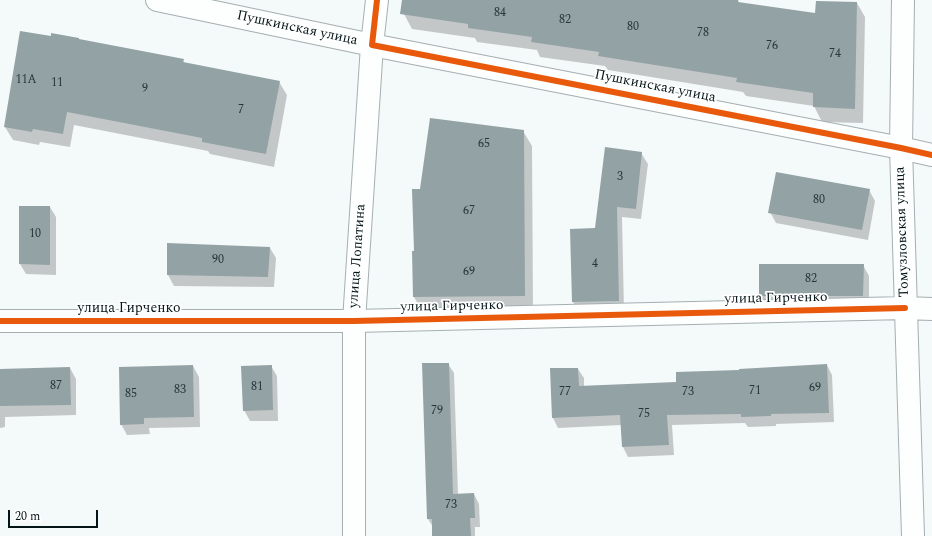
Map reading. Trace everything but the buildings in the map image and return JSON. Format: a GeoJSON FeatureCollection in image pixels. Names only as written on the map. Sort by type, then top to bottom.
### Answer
{"type":"FeatureCollection","features":[{"type":"Feature","properties":{"kind":"street","name":"Пушкинская улица"},"geometry":{"type":"LineString","coordinates":[[157,0],[372,45],[932,155]]}},
{"type":"Feature","properties":{"kind":"street","name":"улица Лопатина"},"geometry":{"type":"LineString","coordinates":[[354,536],[354,321],[372,45],[377,0]]}},
{"type":"Feature","properties":{"kind":"street","name":"Томузловская улица"},"geometry":{"type":"LineString","coordinates":[[903,0],[901,148],[913,536]]}},
{"type":"Feature","properties":{"kind":"street","name":"улица Гирченко"},"geometry":{"type":"LineString","coordinates":[[0,321],[354,321],[905,308],[932,309]]}},
{"type":"Feature","properties":{"kind":"cycle path"},"geometry":{"type":"LineString","coordinates":[[377,0],[372,45],[932,155]]}},
{"type":"Feature","properties":{"kind":"cycle path"},"geometry":{"type":"LineString","coordinates":[[0,321],[354,321],[905,308]]}}]}
